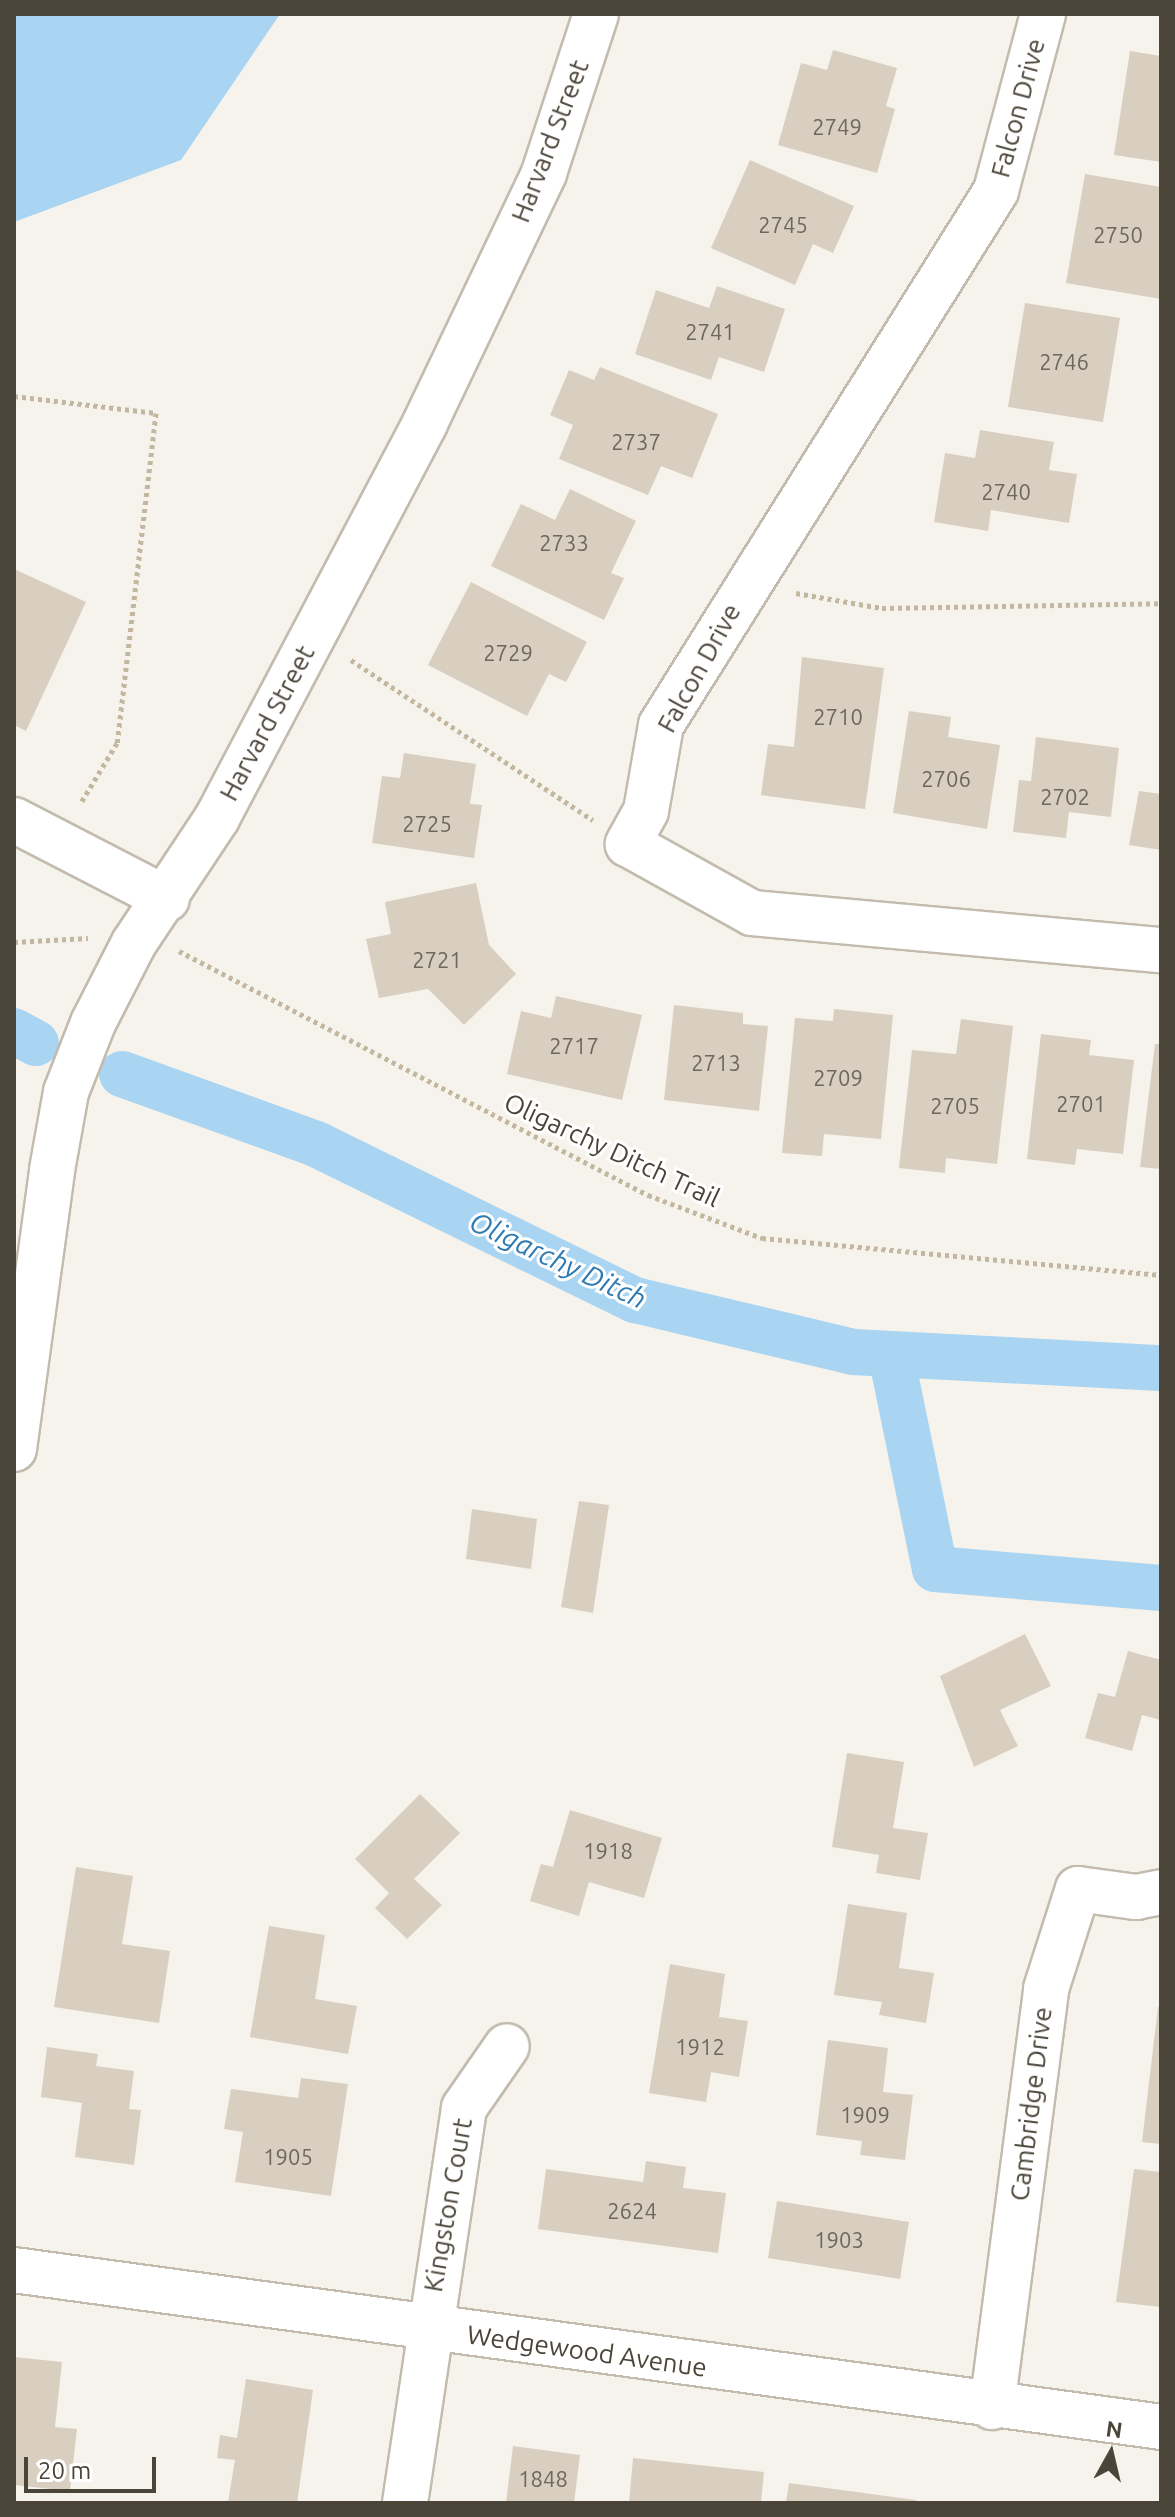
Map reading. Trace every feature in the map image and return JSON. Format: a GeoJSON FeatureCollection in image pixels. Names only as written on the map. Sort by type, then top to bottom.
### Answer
{"type":"FeatureCollection","features":[{"type":"Feature","properties":{"kind":"street","name":"Harvard Street"},"geometry":{"type":"LineString","coordinates":[[14,1449],[66,1092],[134,943],[167,899],[313,636],[544,173],[596,14]]}},
{"type":"Feature","properties":{"kind":"street","name":"Falcon Drive"},"geometry":{"type":"LineString","coordinates":[[628,844],[646,811],[661,725],[745,585],[996,191],[1043,14]]}},
{"type":"Feature","properties":{"kind":"street"},"geometry":{"type":"LineString","coordinates":[[14,820],[167,899]]}},
{"type":"Feature","properties":{"kind":"street"},"geometry":{"type":"LineString","coordinates":[[628,844],[752,913],[1161,950]]}},
{"type":"Feature","properties":{"kind":"street","name":"Cambridge Drive"},"geometry":{"type":"LineString","coordinates":[[992,2407],[1046,1989],[1078,1889],[1136,1897],[1161,1892]]}},
{"type":"Feature","properties":{"kind":"street","name":"Kingston Court"},"geometry":{"type":"LineString","coordinates":[[405,2503],[426,2328],[464,2108],[507,2046]]}},
{"type":"Feature","properties":{"kind":"street","name":"Wedgewood Avenue"},"geometry":{"type":"LineString","coordinates":[[14,2270],[992,2407],[1161,2427]]}},
{"type":"Feature","properties":{"kind":"path"},"geometry":{"type":"LineString","coordinates":[[14,396],[156,413],[117,743],[57,842]]}},
{"type":"Feature","properties":{"kind":"path"},"geometry":{"type":"LineString","coordinates":[[745,585],[882,608],[1161,603]]}},
{"type":"Feature","properties":{"kind":"path"},"geometry":{"type":"LineString","coordinates":[[313,636],[628,844]]}},
{"type":"Feature","properties":{"kind":"path"},"geometry":{"type":"LineString","coordinates":[[14,942],[93,937]]}},
{"type":"Feature","properties":{"kind":"path","name":"Oligarchy Ditch Trail"},"geometry":{"type":"LineString","coordinates":[[178,950],[648,1195],[762,1238],[1161,1275]]}},
{"type":"Feature","properties":{"kind":"water"},"geometry":{"type":"Polygon","coordinates":[[[14,14],[280,14],[181,160],[14,222],[14,14]]]}},
{"type":"Feature","properties":{"kind":"building"},"geometry":{"type":"Polygon","coordinates":[[[833,50],[897,68],[886,106],[895,109],[877,173],[778,145],[801,63],[827,70],[833,50]]]}},
{"type":"Feature","properties":{"kind":"building"},"geometry":{"type":"Polygon","coordinates":[[[1130,51],[1161,56],[1161,162],[1114,155],[1130,51]]]}},
{"type":"Feature","properties":{"kind":"building"},"geometry":{"type":"Polygon","coordinates":[[[750,160],[854,206],[833,253],[813,244],[795,285],[711,248],[750,160]]]}},
{"type":"Feature","properties":{"kind":"building"},"geometry":{"type":"Polygon","coordinates":[[[1085,174],[1161,187],[1161,299],[1066,283],[1085,174]]]}},
{"type":"Feature","properties":{"kind":"building"},"geometry":{"type":"Polygon","coordinates":[[[717,286],[785,309],[764,372],[719,357],[711,380],[635,354],[656,290],[709,308],[717,286]]]}},
{"type":"Feature","properties":{"kind":"building"},"geometry":{"type":"Polygon","coordinates":[[[1025,303],[1120,318],[1103,422],[1008,407],[1025,303]]]}},
{"type":"Feature","properties":{"kind":"building"},"geometry":{"type":"Polygon","coordinates":[[[600,367],[718,414],[692,478],[661,466],[648,495],[559,459],[573,425],[550,415],[569,370],[594,380],[600,367]]]}},
{"type":"Feature","properties":{"kind":"building"},"geometry":{"type":"Polygon","coordinates":[[[980,430],[1054,442],[1049,470],[1077,474],[1069,523],[991,510],[988,531],[934,522],[945,453],[975,458],[980,430]]]}},
{"type":"Feature","properties":{"kind":"building"},"geometry":{"type":"Polygon","coordinates":[[[570,489],[636,521],[611,573],[624,578],[604,620],[491,566],[521,504],[555,520],[570,489]]]}},
{"type":"Feature","properties":{"kind":"building"},"geometry":{"type":"Polygon","coordinates":[[[14,569],[86,602],[26,731],[14,725],[14,569]]]}},
{"type":"Feature","properties":{"kind":"building"},"geometry":{"type":"Polygon","coordinates":[[[471,582],[587,642],[566,682],[549,674],[527,716],[428,665],[471,582]]]}},
{"type":"Feature","properties":{"kind":"building"},"geometry":{"type":"Polygon","coordinates":[[[802,657],[884,668],[865,809],[761,795],[768,744],[794,747],[802,657]]]}},
{"type":"Feature","properties":{"kind":"building"},"geometry":{"type":"Polygon","coordinates":[[[909,711],[951,717],[948,737],[1000,745],[987,829],[893,813],[909,711]]]}},
{"type":"Feature","properties":{"kind":"building"},"geometry":{"type":"Polygon","coordinates":[[[1036,737],[1119,748],[1111,817],[1069,812],[1066,838],[1013,832],[1019,780],[1031,781],[1036,737]]]}},
{"type":"Feature","properties":{"kind":"building"},"geometry":{"type":"Polygon","coordinates":[[[404,753],[476,764],[470,804],[482,805],[474,858],[372,843],[382,776],[400,778],[404,753]]]}},
{"type":"Feature","properties":{"kind":"building"},"geometry":{"type":"Polygon","coordinates":[[[1139,791],[1161,794],[1161,850],[1129,845],[1139,791]]]}},
{"type":"Feature","properties":{"kind":"building"},"geometry":{"type":"Polygon","coordinates":[[[476,883],[489,945],[516,974],[464,1025],[428,989],[379,998],[366,939],[391,934],[385,902],[476,883]]]}},
{"type":"Feature","properties":{"kind":"building"},"geometry":{"type":"Polygon","coordinates":[[[556,996],[642,1015],[622,1100],[507,1074],[521,1011],[551,1018],[556,996]]]}},
{"type":"Feature","properties":{"kind":"building"},"geometry":{"type":"Polygon","coordinates":[[[674,1005],[743,1013],[743,1024],[768,1026],[759,1111],[664,1100],[674,1005]]]}},
{"type":"Feature","properties":{"kind":"building"},"geometry":{"type":"Polygon","coordinates":[[[834,1009],[893,1015],[881,1139],[824,1134],[822,1156],[782,1153],[795,1018],[833,1021],[834,1009]]]}},
{"type":"Feature","properties":{"kind":"building"},"geometry":{"type":"Polygon","coordinates":[[[961,1019],[1013,1026],[997,1164],[946,1158],[945,1173],[899,1168],[912,1050],[956,1054],[961,1019]]]}},
{"type":"Feature","properties":{"kind":"building"},"geometry":{"type":"Polygon","coordinates":[[[1041,1034],[1091,1040],[1089,1055],[1134,1060],[1123,1154],[1077,1149],[1075,1165],[1027,1159],[1041,1034]]]}},
{"type":"Feature","properties":{"kind":"building"},"geometry":{"type":"Polygon","coordinates":[[[1155,1044],[1161,1044],[1161,1169],[1140,1167],[1155,1044]]]}},
{"type":"Feature","properties":{"kind":"building"},"geometry":{"type":"Polygon","coordinates":[[[579,1501],[609,1505],[593,1613],[561,1607],[579,1501]]]}},
{"type":"Feature","properties":{"kind":"building"},"geometry":{"type":"Polygon","coordinates":[[[472,1509],[537,1519],[531,1569],[466,1559],[472,1509]]]}},
{"type":"Feature","properties":{"kind":"building"},"geometry":{"type":"Polygon","coordinates":[[[1025,1634],[1051,1686],[1000,1710],[1018,1746],[974,1767],[940,1676],[1025,1634]]]}},
{"type":"Feature","properties":{"kind":"building"},"geometry":{"type":"Polygon","coordinates":[[[1128,1651],[1161,1660],[1161,1720],[1142,1715],[1132,1751],[1085,1738],[1098,1693],[1115,1697],[1128,1651]]]}},
{"type":"Feature","properties":{"kind":"building"},"geometry":{"type":"Polygon","coordinates":[[[847,1753],[904,1762],[893,1828],[928,1833],[920,1880],[876,1873],[879,1855],[832,1847],[847,1753]]]}},
{"type":"Feature","properties":{"kind":"building"},"geometry":{"type":"Polygon","coordinates":[[[420,1794],[460,1833],[414,1879],[442,1905],[407,1939],[375,1908],[389,1893],[355,1859],[420,1794]]]}},
{"type":"Feature","properties":{"kind":"building"},"geometry":{"type":"Polygon","coordinates":[[[570,1810],[662,1838],[644,1898],[589,1882],[579,1916],[530,1901],[541,1864],[553,1867],[570,1810]]]}},
{"type":"Feature","properties":{"kind":"building"},"geometry":{"type":"Polygon","coordinates":[[[76,1867],[133,1876],[122,1944],[170,1951],[159,2023],[54,2007],[76,1867]]]}},
{"type":"Feature","properties":{"kind":"building"},"geometry":{"type":"Polygon","coordinates":[[[848,1904],[907,1913],[899,1968],[934,1973],[926,2023],[879,2015],[882,2002],[834,1995],[848,1904]]]}},
{"type":"Feature","properties":{"kind":"building"},"geometry":{"type":"Polygon","coordinates":[[[269,1926],[325,1935],[315,1999],[357,2006],[348,2054],[250,2037],[269,1926]]]}},
{"type":"Feature","properties":{"kind":"building"},"geometry":{"type":"Polygon","coordinates":[[[670,1964],[725,1974],[719,2017],[748,2021],[739,2077],[711,2072],[706,2102],[649,2093],[670,1964]]]}},
{"type":"Feature","properties":{"kind":"building"},"geometry":{"type":"Polygon","coordinates":[[[1158,2007],[1161,2007],[1161,2144],[1142,2142],[1158,2007]]]}},
{"type":"Feature","properties":{"kind":"building"},"geometry":{"type":"Polygon","coordinates":[[[828,2040],[888,2048],[883,2092],[913,2095],[905,2160],[860,2155],[862,2141],[816,2135],[828,2040]]]}},
{"type":"Feature","properties":{"kind":"building"},"geometry":{"type":"Polygon","coordinates":[[[47,2047],[98,2054],[96,2066],[134,2071],[129,2109],[141,2110],[134,2165],[75,2157],[82,2103],[41,2097],[47,2047]]]}},
{"type":"Feature","properties":{"kind":"building"},"geometry":{"type":"Polygon","coordinates":[[[301,2078],[348,2084],[331,2196],[235,2182],[243,2132],[224,2129],[231,2089],[298,2098],[301,2078]]]}},
{"type":"Feature","properties":{"kind":"building"},"geometry":{"type":"Polygon","coordinates":[[[646,2161],[686,2167],[683,2188],[726,2193],[718,2253],[538,2229],[546,2169],[643,2182],[646,2161]]]}},
{"type":"Feature","properties":{"kind":"building"},"geometry":{"type":"Polygon","coordinates":[[[1134,2169],[1161,2172],[1161,2307],[1116,2302],[1134,2169]]]}},
{"type":"Feature","properties":{"kind":"building"},"geometry":{"type":"Polygon","coordinates":[[[777,2201],[909,2222],[900,2279],[768,2258],[777,2201]]]}},
{"type":"Feature","properties":{"kind":"building"},"geometry":{"type":"Polygon","coordinates":[[[14,2357],[62,2362],[55,2427],[77,2429],[70,2491],[14,2485],[14,2357]]]}},
{"type":"Feature","properties":{"kind":"building"},"geometry":{"type":"Polygon","coordinates":[[[246,2379],[313,2390],[297,2503],[228,2502],[235,2460],[217,2458],[220,2435],[237,2438],[246,2379]]]}},
{"type":"Feature","properties":{"kind":"building"},"geometry":{"type":"Polygon","coordinates":[[[513,2446],[580,2455],[574,2503],[506,2503],[513,2446]]]}},
{"type":"Feature","properties":{"kind":"building"},"geometry":{"type":"Polygon","coordinates":[[[633,2458],[764,2472],[761,2503],[629,2503],[633,2458]]]}},
{"type":"Feature","properties":{"kind":"building"},"geometry":{"type":"Polygon","coordinates":[[[789,2483],[916,2500],[915,2503],[786,2503],[789,2483]]]}},
{"type":"Feature","properties":{"kind":"waterway","name":"Oligarchy Ditch"},"geometry":{"type":"LineString","coordinates":[[14,1031],[36,1043]]}},
{"type":"Feature","properties":{"kind":"waterway","name":"Oligarchy Ditch"},"geometry":{"type":"LineString","coordinates":[[122,1074],[316,1144],[635,1300],[853,1352],[1161,1368]]}},
{"type":"Feature","properties":{"kind":"waterway"},"geometry":{"type":"LineString","coordinates":[[891,1355],[935,1569],[1161,1588]]}}]}
